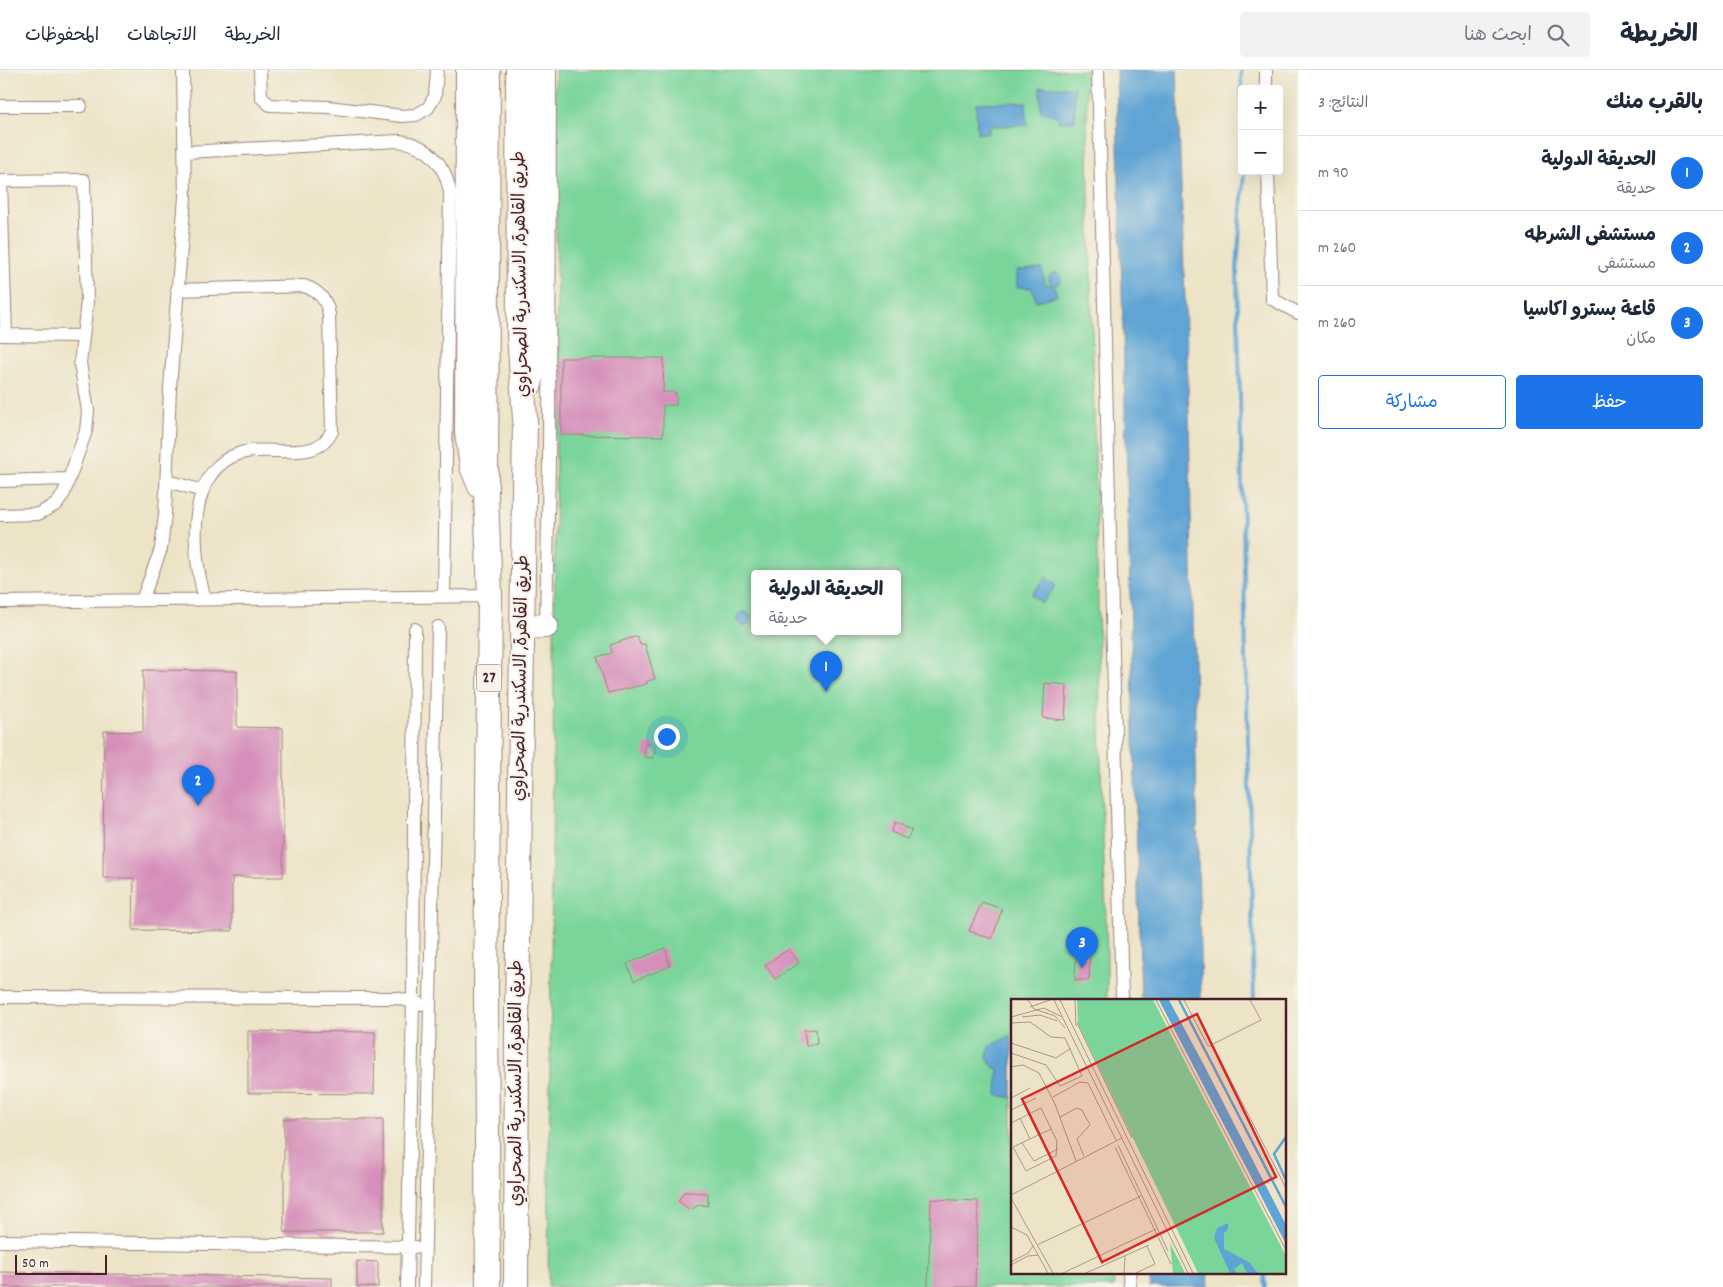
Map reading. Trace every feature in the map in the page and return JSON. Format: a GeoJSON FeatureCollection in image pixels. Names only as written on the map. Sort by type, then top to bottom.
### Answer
{"type":"FeatureCollection","features":[{"type":"Feature","properties":{"kind":"highway"},"geometry":{"type":"LineString","coordinates":[[468,70],[467,432],[475,478],[486,495]]}},
{"type":"Feature","properties":{"kind":"highway","name":"طريق القاهرة, الاسكندرية الصحراوي"},"geometry":{"type":"LineString","coordinates":[[488,70],[486,495],[490,596],[486,992],[488,1287]]}},
{"type":"Feature","properties":{"kind":"highway","name":"طريق القاهرة, الاسكندرية الصحراوي"},"geometry":{"type":"LineString","coordinates":[[516,1287],[517,1021],[535,627],[525,403],[519,335],[518,70]]}},
{"type":"Feature","properties":{"kind":"highway"},"geometry":{"type":"LineString","coordinates":[[525,403],[538,341],[536,70]]}},
{"type":"Feature","properties":{"kind":"street"},"geometry":{"type":"LineString","coordinates":[[142,600],[160,549],[167,481],[170,388],[182,242],[186,152],[183,70]]}},
{"type":"Feature","properties":{"kind":"street"},"geometry":{"type":"LineString","coordinates":[[260,70],[261,97],[270,105],[328,107],[409,116],[422,112],[432,102],[437,89],[437,70]]}},
{"type":"Feature","properties":{"kind":"street"},"geometry":{"type":"LineString","coordinates":[[535,627],[550,462],[550,70]]}},
{"type":"Feature","properties":{"kind":"street"},"geometry":{"type":"LineString","coordinates":[[1098,70],[1122,999]]}},
{"type":"Feature","properties":{"kind":"street"},"geometry":{"type":"LineString","coordinates":[[1266,70],[1266,85]]}},
{"type":"Feature","properties":{"kind":"street"},"geometry":{"type":"LineString","coordinates":[[0,106],[82,106]]}},
{"type":"Feature","properties":{"kind":"street"},"geometry":{"type":"LineString","coordinates":[[186,152],[398,141],[410,142],[430,153],[444,171],[450,192],[444,596]]}},
{"type":"Feature","properties":{"kind":"street"},"geometry":{"type":"LineString","coordinates":[[1268,175],[1272,298],[1275,302],[1292,307],[1298,312]]}},
{"type":"Feature","properties":{"kind":"street"},"geometry":{"type":"LineString","coordinates":[[0,515],[31,515],[46,512],[61,498],[83,440],[88,420],[87,402],[80,373],[86,302],[84,180],[1,181],[3,335],[82,336]]}},
{"type":"Feature","properties":{"kind":"street"},"geometry":{"type":"LineString","coordinates":[[177,290],[304,286],[319,293],[324,299],[329,315],[333,425],[326,441],[312,449],[240,453],[230,457],[215,469],[203,491],[195,537],[197,568],[205,599]]}},
{"type":"Feature","properties":{"kind":"street"},"geometry":{"type":"LineString","coordinates":[[1275,302],[1298,301]]}},
{"type":"Feature","properties":{"kind":"street"},"geometry":{"type":"LineString","coordinates":[[0,480],[69,479]]}},
{"type":"Feature","properties":{"kind":"street"},"geometry":{"type":"LineString","coordinates":[[167,481],[203,491]]}},
{"type":"Feature","properties":{"kind":"street"},"geometry":{"type":"LineString","coordinates":[[0,602],[490,596]]}},
{"type":"Feature","properties":{"kind":"street"},"geometry":{"type":"LineString","coordinates":[[424,1287],[438,627]]}},
{"type":"Feature","properties":{"kind":"street"},"geometry":{"type":"LineString","coordinates":[[407,1287],[413,1002],[415,629]]}},
{"type":"Feature","properties":{"kind":"street"},"geometry":{"type":"LineString","coordinates":[[0,997],[396,998],[430,1008]]}},
{"type":"Feature","properties":{"kind":"street"},"geometry":{"type":"LineString","coordinates":[[0,1241],[425,1247]]}},
{"type":"Feature","properties":{"kind":"street"},"geometry":{"type":"LineString","coordinates":[[1129,1274],[1130,1287]]}},
{"type":"Feature","properties":{"kind":"green space"},"geometry":{"type":"Polygon","coordinates":[[[555,70],[1086,70],[1107,999],[1011,999],[1011,1274],[1113,1274],[1114,1287],[548,1287],[557,339],[555,70]]]}},
{"type":"Feature","properties":{"kind":"water"},"geometry":{"type":"Polygon","coordinates":[[[1116,70],[1177,70],[1189,417],[1201,999],[1141,999],[1116,70]]]}},
{"type":"Feature","properties":{"kind":"water"},"geometry":{"type":"Polygon","coordinates":[[[1040,87],[1074,87],[1075,121],[1059,122],[1056,115],[1041,112],[1040,87]]]}},
{"type":"Feature","properties":{"kind":"water"},"geometry":{"type":"Polygon","coordinates":[[[1026,102],[1027,125],[989,126],[989,133],[977,133],[976,103],[1026,102]]]}},
{"type":"Feature","properties":{"kind":"water"},"geometry":{"type":"Polygon","coordinates":[[[1042,268],[1045,283],[1055,287],[1057,296],[1036,301],[1032,288],[1017,287],[1017,271],[1042,268]]]}},
{"type":"Feature","properties":{"kind":"water"},"geometry":{"type":"Polygon","coordinates":[[[1053,273],[1057,273],[1061,279],[1057,285],[1053,285],[1049,281],[1049,277],[1053,273]]]}},
{"type":"Feature","properties":{"kind":"water"},"geometry":{"type":"Polygon","coordinates":[[[1046,577],[1056,586],[1042,603],[1031,595],[1046,577]]]}},
{"type":"Feature","properties":{"kind":"water"},"geometry":{"type":"Polygon","coordinates":[[[744,612],[749,614],[751,619],[749,624],[744,626],[739,624],[737,619],[739,614],[744,612]]]}},
{"type":"Feature","properties":{"kind":"water"},"geometry":{"type":"Polygon","coordinates":[[[1011,1036],[1011,1098],[997,1095],[998,1069],[993,1067],[987,1057],[990,1046],[1011,1036]]]}},
{"type":"Feature","properties":{"kind":"water"},"geometry":{"type":"Polygon","coordinates":[[[1149,1274],[1208,1274],[1209,1287],[1149,1287],[1149,1274]]]}},
{"type":"Feature","properties":{"kind":"building"},"geometry":{"type":"Polygon","coordinates":[[[561,358],[664,358],[663,392],[676,392],[676,405],[663,405],[663,436],[561,435],[561,358]]]}},
{"type":"Feature","properties":{"kind":"building"},"geometry":{"type":"Polygon","coordinates":[[[637,636],[640,645],[645,644],[655,679],[647,681],[647,684],[608,693],[597,657],[612,653],[610,645],[637,636]]]}},
{"type":"Feature","properties":{"kind":"building"},"geometry":{"type":"Polygon","coordinates":[[[143,670],[237,671],[237,727],[283,728],[283,877],[232,877],[232,931],[133,930],[134,878],[103,878],[104,731],[143,732],[143,670]]]}},
{"type":"Feature","properties":{"kind":"building"},"geometry":{"type":"Polygon","coordinates":[[[1045,683],[1067,685],[1065,720],[1043,718],[1045,683]]]}},
{"type":"Feature","properties":{"kind":"building"},"geometry":{"type":"Polygon","coordinates":[[[645,744],[655,744],[654,758],[644,757],[645,744]]]}},
{"type":"Feature","properties":{"kind":"building"},"geometry":{"type":"Polygon","coordinates":[[[895,822],[912,830],[907,839],[891,832],[895,822]]]}},
{"type":"Feature","properties":{"kind":"building"},"geometry":{"type":"Polygon","coordinates":[[[982,902],[1002,909],[992,939],[969,931],[982,902]]]}},
{"type":"Feature","properties":{"kind":"building"},"geometry":{"type":"Polygon","coordinates":[[[665,948],[670,966],[634,981],[627,964],[665,948]]]}},
{"type":"Feature","properties":{"kind":"building"},"geometry":{"type":"Polygon","coordinates":[[[789,949],[799,963],[775,979],[765,965],[789,949]]]}},
{"type":"Feature","properties":{"kind":"building"},"geometry":{"type":"Polygon","coordinates":[[[1076,956],[1090,957],[1089,980],[1075,980],[1076,956]]]}},
{"type":"Feature","properties":{"kind":"building"},"geometry":{"type":"Polygon","coordinates":[[[816,1029],[817,1044],[806,1046],[804,1030],[816,1029]]]}},
{"type":"Feature","properties":{"kind":"building"},"geometry":{"type":"Polygon","coordinates":[[[248,1031],[375,1032],[374,1094],[248,1093],[248,1031]]]}},
{"type":"Feature","properties":{"kind":"building"},"geometry":{"type":"Polygon","coordinates":[[[284,1119],[383,1119],[383,1232],[284,1232],[284,1119]]]}},
{"type":"Feature","properties":{"kind":"building"},"geometry":{"type":"Polygon","coordinates":[[[684,1192],[708,1193],[708,1206],[700,1204],[690,1210],[678,1201],[684,1192]]]}},
{"type":"Feature","properties":{"kind":"building"},"geometry":{"type":"Polygon","coordinates":[[[931,1199],[978,1201],[975,1287],[928,1287],[931,1199]]]}},
{"type":"Feature","properties":{"kind":"building"},"geometry":{"type":"Polygon","coordinates":[[[357,1261],[378,1262],[378,1287],[357,1287],[357,1261]]]}},
{"type":"Feature","properties":{"kind":"building"},"geometry":{"type":"Polygon","coordinates":[[[0,1272],[332,1278],[332,1287],[0,1287],[0,1272]]]}},
{"type":"Feature","properties":{"kind":"waterway"},"geometry":{"type":"LineString","coordinates":[[1241,70],[1241,85]]}},
{"type":"Feature","properties":{"kind":"waterway"},"geometry":{"type":"LineString","coordinates":[[1244,175],[1237,269],[1254,999]]}},
{"type":"Feature","properties":{"kind":"waterway"},"geometry":{"type":"LineString","coordinates":[[1264,1274],[1265,1287]]}},
{"type":"Feature","properties":{"kind":"place","name":"الحديقة الدولية"},"geometry":{"type":"Point","coordinates":[826,692]}},
{"type":"Feature","properties":{"kind":"place","name":"مستشفى الشرطه"},"geometry":{"type":"Point","coordinates":[198,806]}},
{"type":"Feature","properties":{"kind":"place","name":"قاعة بسترو اكاسيا"},"geometry":{"type":"Point","coordinates":[1082,968]}}]}
